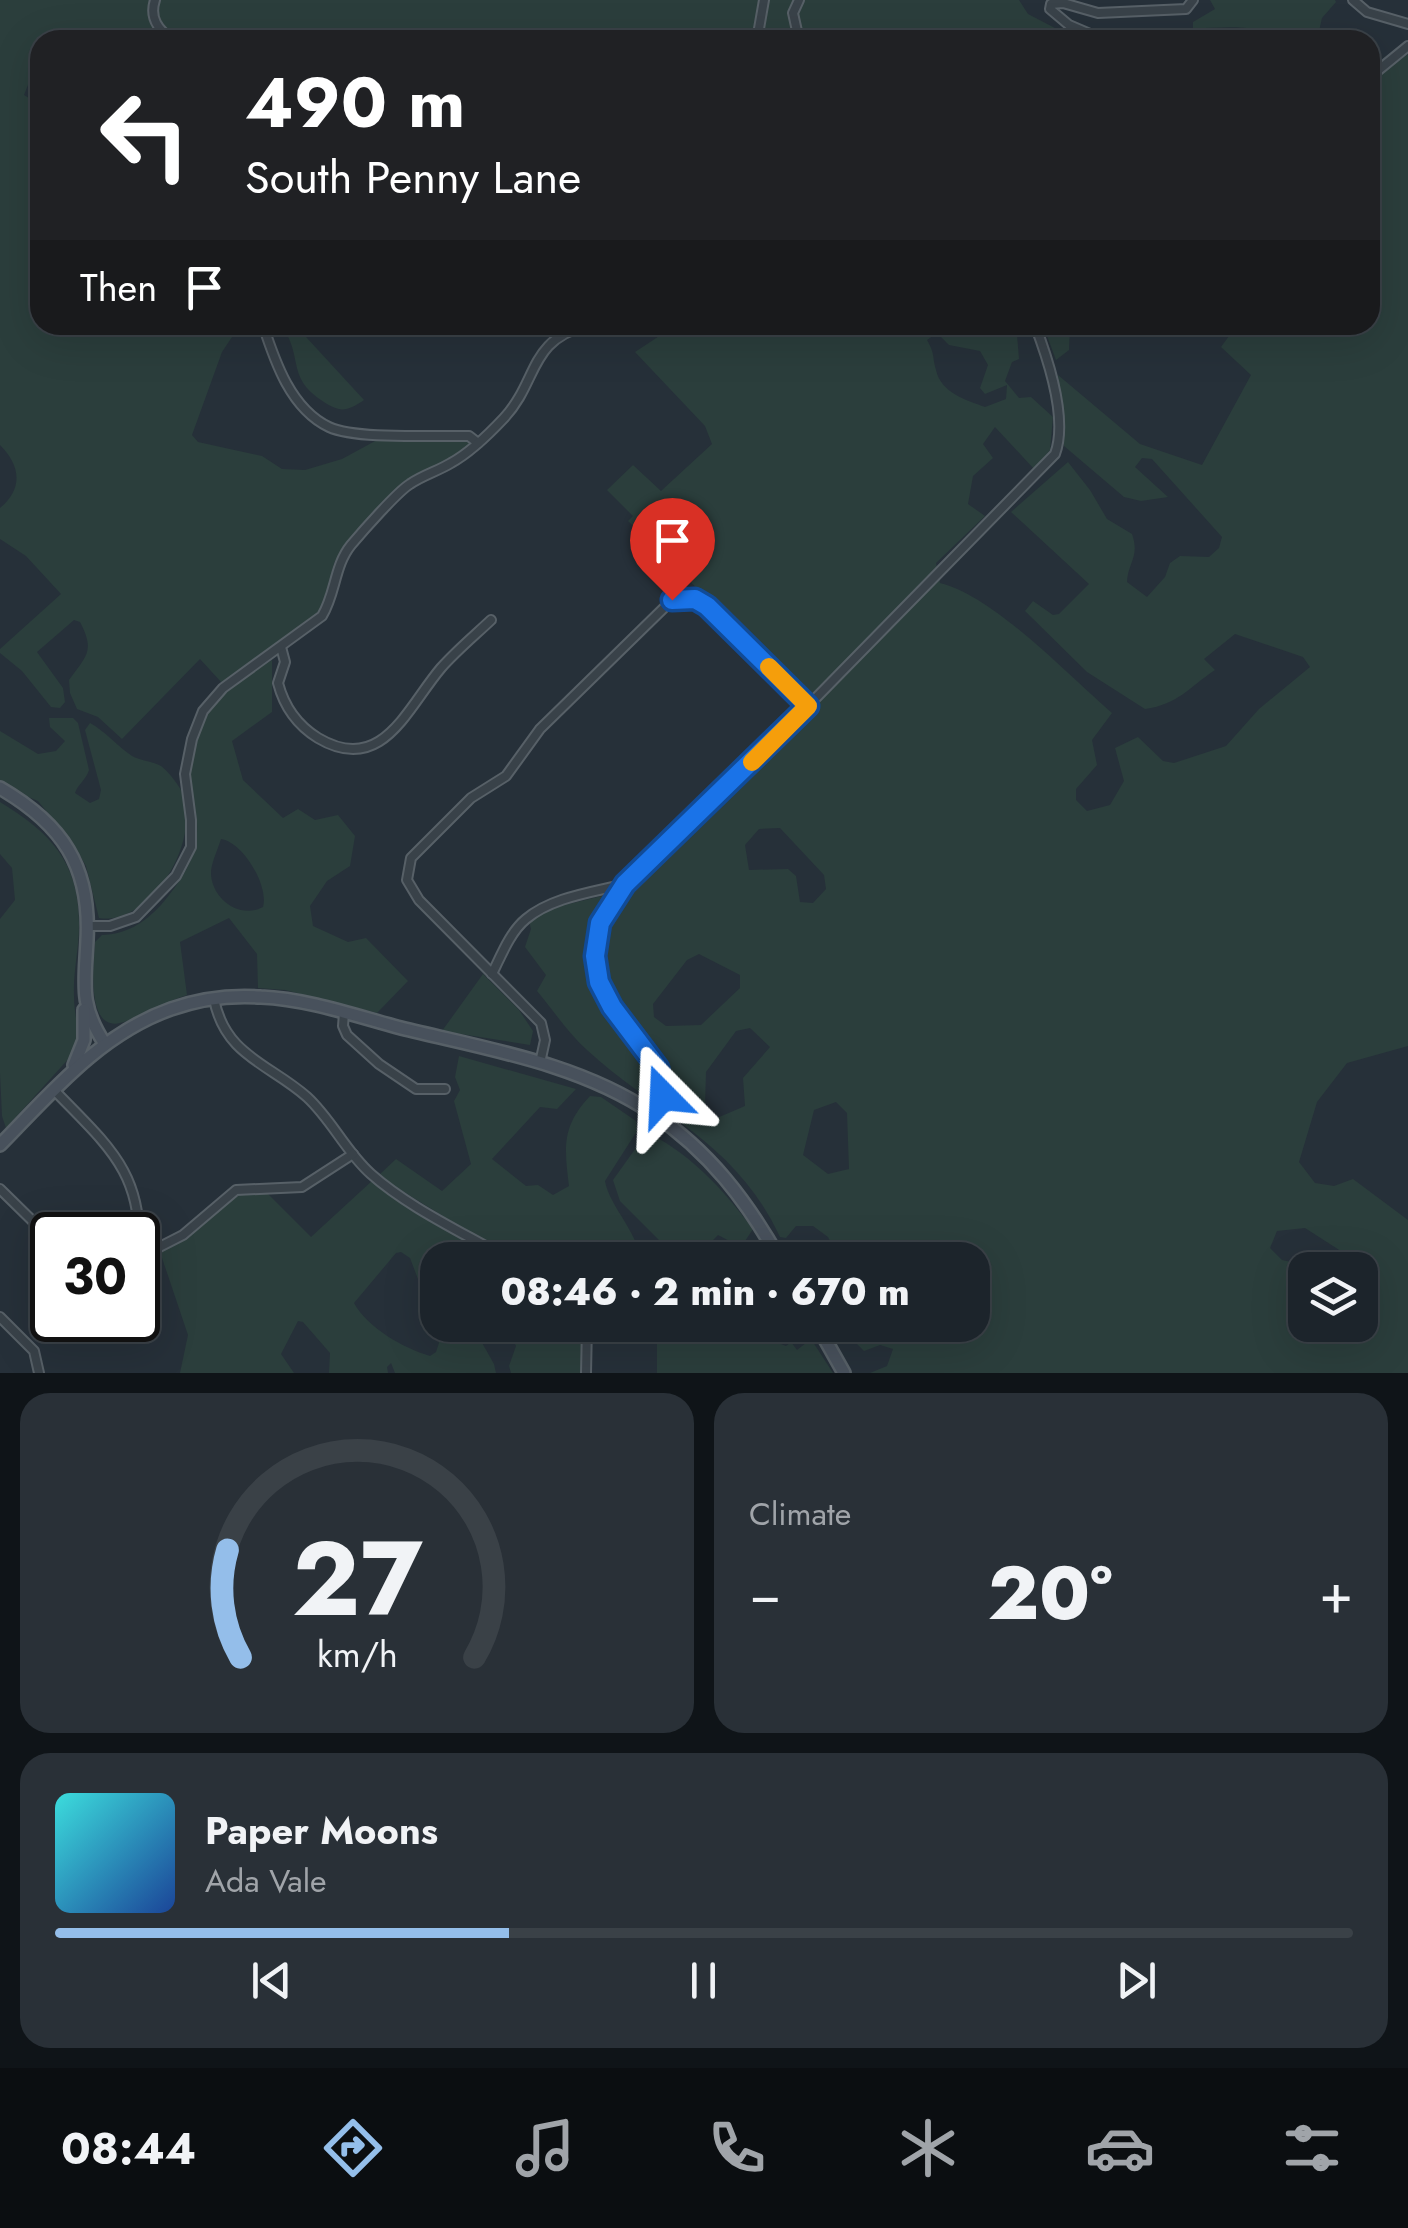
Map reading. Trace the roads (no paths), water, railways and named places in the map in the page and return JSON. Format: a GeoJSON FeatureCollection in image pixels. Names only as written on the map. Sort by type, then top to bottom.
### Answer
{"type":"FeatureCollection","features":[{"type":"Feature","properties":{"kind":"street"},"geometry":{"type":"LineString","coordinates":[[156,0],[152,11],[155,23],[162,30]]}},
{"type":"Feature","properties":{"kind":"street"},"geometry":{"type":"LineString","coordinates":[[759,30],[764,0]]}},
{"type":"Feature","properties":{"kind":"street"},"geometry":{"type":"LineString","coordinates":[[796,30],[793,13],[798,0]]}},
{"type":"Feature","properties":{"kind":"street"},"geometry":{"type":"LineString","coordinates":[[1083,30],[1057,18],[1050,8],[1052,4],[1063,3],[1098,14],[1123,10],[1166,12],[1186,9],[1193,0]]}},
{"type":"Feature","properties":{"kind":"street"},"geometry":{"type":"LineString","coordinates":[[1352,0],[1367,12],[1408,24]]}},
{"type":"Feature","properties":{"kind":"street"},"geometry":{"type":"LineString","coordinates":[[1380,69],[1408,46]]}},
{"type":"Feature","properties":{"kind":"street"},"geometry":{"type":"LineString","coordinates":[[267,335],[292,394],[329,427],[375,434],[469,436],[478,443]]}},
{"type":"Feature","properties":{"kind":"street"},"geometry":{"type":"LineString","coordinates":[[88,926],[110,926],[136,917],[176,876],[190,847],[185,774],[203,711],[223,688],[322,616],[348,548],[404,488],[461,458],[478,443],[513,408],[541,352],[549,343],[566,335]]}},
{"type":"Feature","properties":{"kind":"street"},"geometry":{"type":"LineString","coordinates":[[653,1114],[663,1096],[662,1076],[604,994],[596,968],[600,923],[625,884],[808,706],[1055,454],[1058,422],[1051,368],[1039,335]]}},
{"type":"Feature","properties":{"kind":"street"},"geometry":{"type":"LineString","coordinates":[[540,1063],[545,1040],[540,1023],[410,889],[407,880],[411,858],[462,806],[506,776],[540,729],[663,606],[682,598],[695,599],[707,606],[808,706]]}},
{"type":"Feature","properties":{"kind":"street"},"geometry":{"type":"LineString","coordinates":[[281,646],[285,662],[278,683],[290,712],[313,735],[357,750],[384,738],[442,668],[491,620]]}},
{"type":"Feature","properties":{"kind":"street"},"geometry":{"type":"LineString","coordinates":[[0,788],[31,806],[64,841],[79,871],[88,926],[84,1040],[70,1074]]}},
{"type":"Feature","properties":{"kind":"street"},"geometry":{"type":"LineString","coordinates":[[492,974],[526,918],[552,904],[625,884]]}},
{"type":"Feature","properties":{"kind":"street"},"geometry":{"type":"LineString","coordinates":[[84,990],[87,1011],[106,1044]]}},
{"type":"Feature","properties":{"kind":"street"},"geometry":{"type":"LineString","coordinates":[[0,1145],[70,1074],[129,1028],[171,1009],[214,999],[284,999],[540,1063],[591,1080],[684,1136],[726,1178],[768,1242]]}},
{"type":"Feature","properties":{"kind":"street"},"geometry":{"type":"LineString","coordinates":[[214,999],[216,1012],[232,1038],[253,1062],[310,1100],[352,1154],[382,1183],[480,1242]]}},
{"type":"Feature","properties":{"kind":"street"},"geometry":{"type":"LineString","coordinates":[[344,1013],[347,1036],[379,1064],[416,1090],[445,1089]]}},
{"type":"Feature","properties":{"kind":"street"},"geometry":{"type":"LineString","coordinates":[[54,1090],[107,1145],[126,1172],[136,1212]]}},
{"type":"Feature","properties":{"kind":"street"},"geometry":{"type":"LineString","coordinates":[[160,1247],[183,1235],[236,1190],[302,1187],[352,1154]]}},
{"type":"Feature","properties":{"kind":"street"},"geometry":{"type":"LineString","coordinates":[[0,1188],[30,1218]]}},
{"type":"Feature","properties":{"kind":"street"},"geometry":{"type":"LineString","coordinates":[[0,1317],[34,1351],[39,1373]]}},
{"type":"Feature","properties":{"kind":"street"},"geometry":{"type":"LineString","coordinates":[[586,1342],[586,1373]]}},
{"type":"Feature","properties":{"kind":"street"},"geometry":{"type":"LineString","coordinates":[[827,1342],[844,1373]]}}]}
